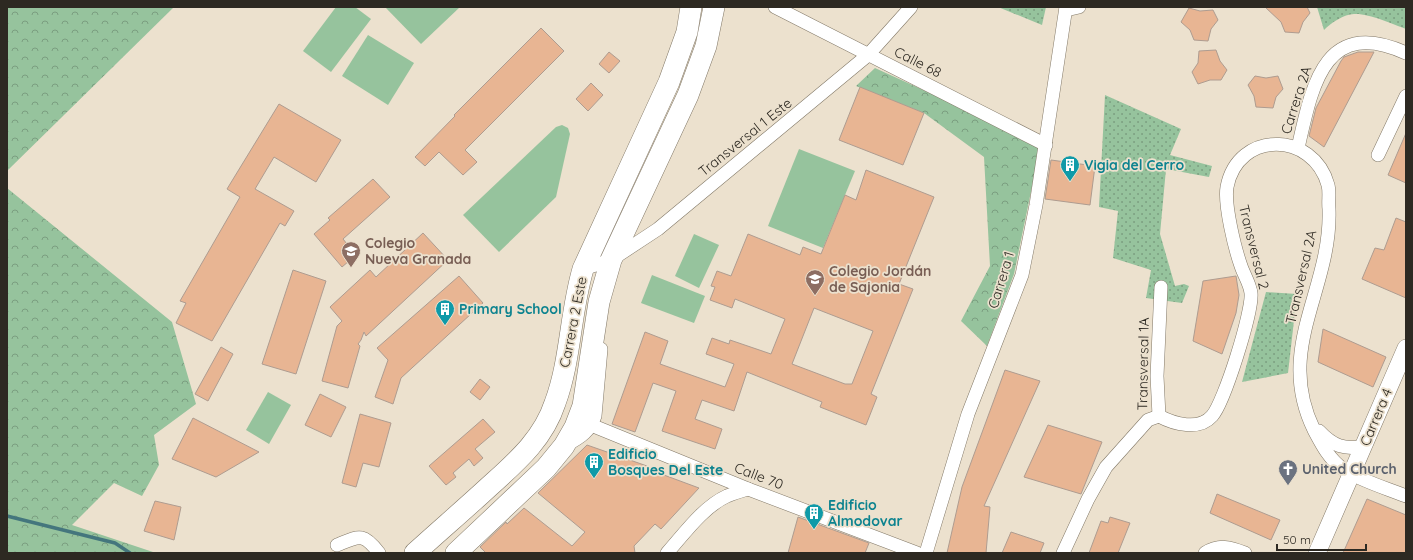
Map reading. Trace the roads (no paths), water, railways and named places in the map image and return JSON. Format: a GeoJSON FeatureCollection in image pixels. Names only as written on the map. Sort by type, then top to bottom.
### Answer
{"type":"FeatureCollection","features":[{"type":"Feature","properties":{"kind":"main road","name":"Carrera 2 Este"},"geometry":{"type":"LineString","coordinates":[[415,553],[518,461],[540,434],[552,411],[560,390],[577,291],[583,269],[669,82],[687,32],[691,7]]}},
{"type":"Feature","properties":{"kind":"main road","name":"Carrera 2 Este"},"geometry":{"type":"LineString","coordinates":[[456,553],[546,468],[564,446],[575,427],[583,406],[599,302],[611,260],[688,95],[706,46],[714,7]]}},
{"type":"Feature","properties":{"kind":"street","name":"Calle 68"},"geometry":{"type":"LineString","coordinates":[[775,7],[1046,146]]}},
{"type":"Feature","properties":{"kind":"street","name":"Transversal 1 Este"},"geometry":{"type":"LineString","coordinates":[[583,269],[611,260],[658,229],[868,55],[912,7]]}},
{"type":"Feature","properties":{"kind":"street"},"geometry":{"type":"LineString","coordinates":[[1066,9],[1079,7]]}},
{"type":"Feature","properties":{"kind":"street","name":"Carrera 1"},"geometry":{"type":"LineString","coordinates":[[926,553],[968,414],[1022,275],[1046,146],[1066,9]]}},
{"type":"Feature","properties":{"kind":"street","name":"Carrera 2A"},"geometry":{"type":"LineString","coordinates":[[1298,148],[1305,114],[1326,61],[1335,53],[1347,46],[1360,42],[1374,42],[1406,53]]}},
{"type":"Feature","properties":{"kind":"street"},"geometry":{"type":"LineString","coordinates":[[1378,155],[1406,96]]}},
{"type":"Feature","properties":{"kind":"street","name":"Transversal 2"},"geometry":{"type":"LineString","coordinates":[[1159,416],[1170,422],[1188,425],[1204,422],[1212,416],[1221,402],[1246,326],[1251,293],[1240,264],[1227,206],[1226,190],[1229,177],[1241,158],[1252,149],[1268,144],[1283,144],[1298,148]]}},
{"type":"Feature","properties":{"kind":"street","name":"Transversal 2A"},"geometry":{"type":"LineString","coordinates":[[1298,148],[1320,167],[1328,185],[1329,226],[1323,260],[1300,349],[1299,364],[1301,390],[1311,422],[1330,457],[1340,467],[1352,474],[1406,496]]}},
{"type":"Feature","properties":{"kind":"street","name":"Transversal 1A"},"geometry":{"type":"LineString","coordinates":[[1063,553],[1088,499],[1106,467],[1148,420],[1159,416],[1157,376],[1161,287]]}},
{"type":"Feature","properties":{"kind":"street"},"geometry":{"type":"LineString","coordinates":[[564,446],[584,435],[591,425],[597,407],[603,324],[599,302]]}},
{"type":"Feature","properties":{"kind":"street","name":"Carrera 4"},"geometry":{"type":"LineString","coordinates":[[1317,553],[1404,356]]}},
{"type":"Feature","properties":{"kind":"street","name":"Transversal 2A"},"geometry":{"type":"LineString","coordinates":[[1311,422],[1335,445],[1343,448],[1364,446]]}},
{"type":"Feature","properties":{"kind":"street","name":"Calle 70"},"geometry":{"type":"LineString","coordinates":[[591,425],[748,489],[917,553]]}},
{"type":"Feature","properties":{"kind":"street"},"geometry":{"type":"LineString","coordinates":[[667,553],[698,519],[716,503],[727,496],[748,489]]}},
{"type":"Feature","properties":{"kind":"street"},"geometry":{"type":"LineString","coordinates":[[337,545],[356,537],[364,537],[379,553]]}},
{"type":"Feature","properties":{"kind":"street"},"geometry":{"type":"LineString","coordinates":[[1205,553],[1219,547],[1227,547],[1245,553]]}},
{"type":"Feature","properties":{"kind":"waterway"},"geometry":{"type":"LineString","coordinates":[[7,516],[115,543],[130,553]]}},
{"type":"Feature","properties":{"kind":"place","name":"Vigia del Cerro"},"geometry":{"type":"Point","coordinates":[1070,182]}},
{"type":"Feature","properties":{"kind":"place","name":"Colegio Nueva Granada"},"geometry":{"type":"Point","coordinates":[351,268]}},
{"type":"Feature","properties":{"kind":"place","name":"Colegio Jordán de Sajonia"},"geometry":{"type":"Point","coordinates":[815,296]}},
{"type":"Feature","properties":{"kind":"place","name":"Primary School"},"geometry":{"type":"Point","coordinates":[445,326]}},
{"type":"Feature","properties":{"kind":"place","name":"Edificio Bosques Del Este"},"geometry":{"type":"Point","coordinates":[594,479]}},
{"type":"Feature","properties":{"kind":"place","name":"United Church"},"geometry":{"type":"Point","coordinates":[1288,486]}},
{"type":"Feature","properties":{"kind":"place","name":"Edificio Almodovar"},"geometry":{"type":"Point","coordinates":[814,530]}}]}
